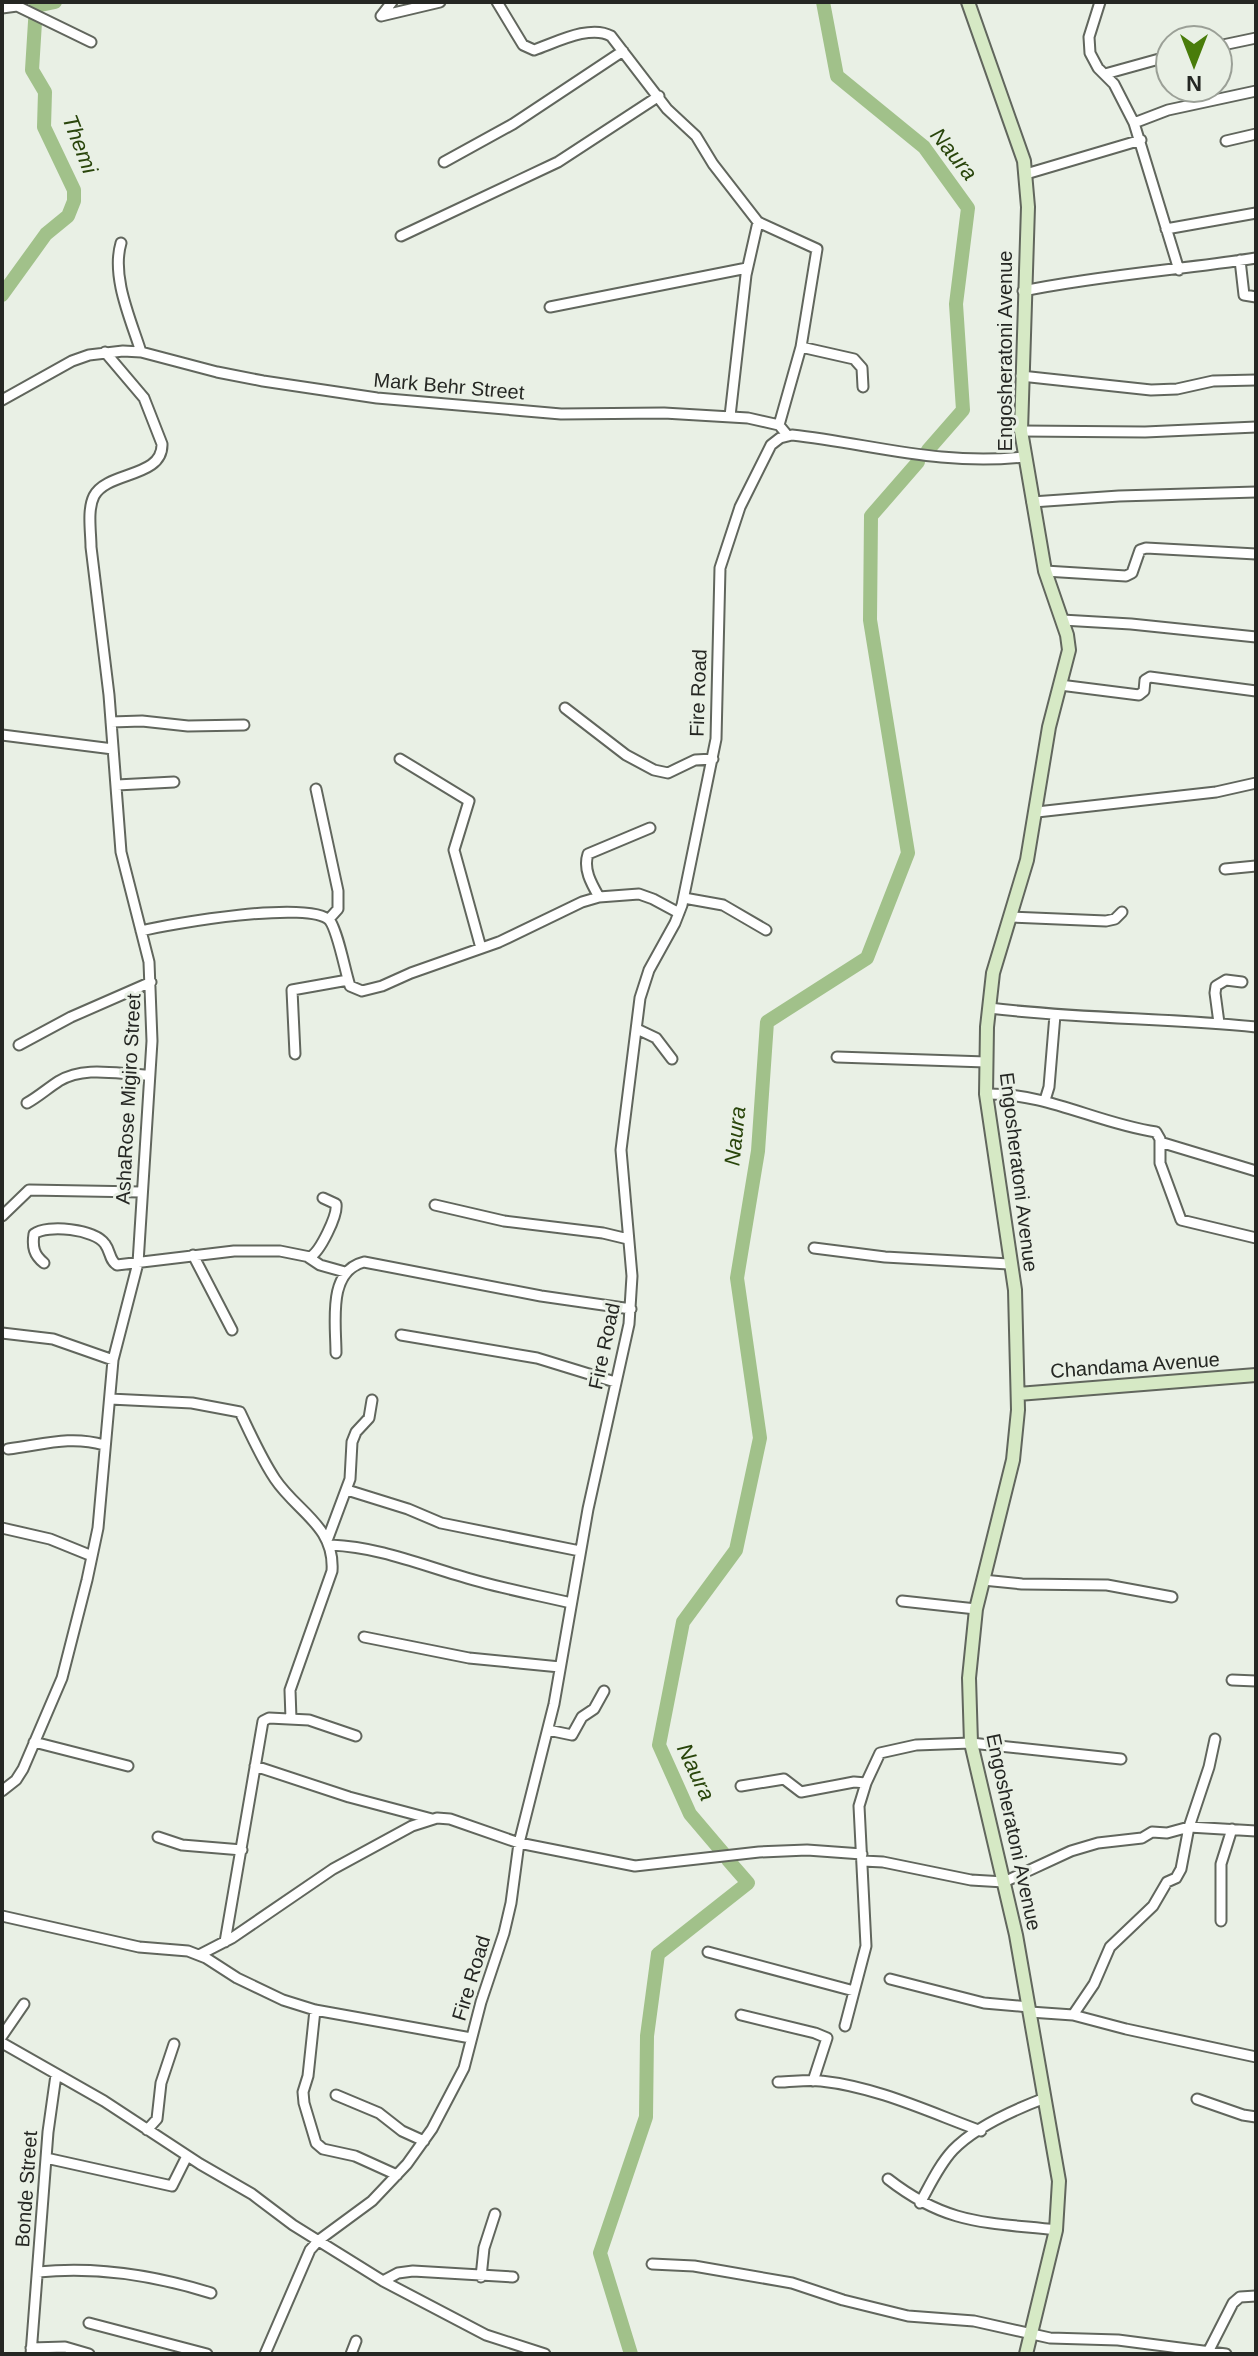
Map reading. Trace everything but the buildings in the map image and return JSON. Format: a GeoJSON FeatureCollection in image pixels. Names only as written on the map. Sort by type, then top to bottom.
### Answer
{"type":"FeatureCollection","features":[{"type":"Feature","properties":{"kind":"street"},"geometry":{"type":"LineString","coordinates":[[392,2],[381,16],[440,2]]}},
{"type":"Feature","properties":{"kind":"street"},"geometry":{"type":"LineString","coordinates":[[497,2],[523,45],[529,49],[598,32],[611,36],[667,109],[696,136],[713,164],[758,222],[817,249],[801,347],[779,425],[788,436],[820,438],[937,459],[1023,457]]}},
{"type":"Feature","properties":{"kind":"street","name":"Engosheratoni Avenue"},"geometry":{"type":"LineString","coordinates":[[968,2],[1014,130],[1026,174],[1028,207],[1021,376],[1023,457],[1045,571],[1069,650],[1047,737],[1027,860],[993,973],[989,1008],[986,1094],[1015,1290],[1017,1430],[1013,1460],[976,1609],[969,1678],[971,1743],[1030,2010],[1059,2181],[1056,2230],[1026,2354]]}},
{"type":"Feature","properties":{"kind":"street"},"geometry":{"type":"LineString","coordinates":[[1100,2],[1088,46],[1093,60],[1124,100],[1141,140],[1179,270]]}},
{"type":"Feature","properties":{"kind":"street"},"geometry":{"type":"LineString","coordinates":[[2,8],[17,6],[91,42]]}},
{"type":"Feature","properties":{"kind":"street"},"geometry":{"type":"LineString","coordinates":[[1234,43],[1256,38]]}},
{"type":"Feature","properties":{"kind":"street"},"geometry":{"type":"LineString","coordinates":[[444,162],[513,124],[623,51]]}},
{"type":"Feature","properties":{"kind":"street"},"geometry":{"type":"LineString","coordinates":[[1105,74],[1154,60]]}},
{"type":"Feature","properties":{"kind":"street"},"geometry":{"type":"LineString","coordinates":[[1134,123],[1168,110],[1256,91]]}},
{"type":"Feature","properties":{"kind":"street"},"geometry":{"type":"LineString","coordinates":[[401,236],[558,162],[659,96]]}},
{"type":"Feature","properties":{"kind":"street"},"geometry":{"type":"LineString","coordinates":[[1226,141],[1256,134]]}},
{"type":"Feature","properties":{"kind":"street"},"geometry":{"type":"LineString","coordinates":[[1026,174],[1141,140]]}},
{"type":"Feature","properties":{"kind":"street"},"geometry":{"type":"LineString","coordinates":[[1166,229],[1256,213]]}},
{"type":"Feature","properties":{"kind":"street"},"geometry":{"type":"LineString","coordinates":[[730,416],[747,268],[758,222]]}},
{"type":"Feature","properties":{"kind":"street"},"geometry":{"type":"LineString","coordinates":[[121,243],[120,279],[141,352]]}},
{"type":"Feature","properties":{"kind":"street"},"geometry":{"type":"LineString","coordinates":[[1023,291],[1091,278],[1179,270],[1256,258]]}},
{"type":"Feature","properties":{"kind":"street"},"geometry":{"type":"LineString","coordinates":[[1240,260],[1244,295],[1256,297]]}},
{"type":"Feature","properties":{"kind":"street"},"geometry":{"type":"LineString","coordinates":[[550,307],[747,268]]}},
{"type":"Feature","properties":{"kind":"street"},"geometry":{"type":"LineString","coordinates":[[801,347],[854,359],[862,368],[863,387]]}},
{"type":"Feature","properties":{"kind":"street","name":"Mark Behr Street"},"geometry":{"type":"LineString","coordinates":[[2,400],[72,361],[105,352],[141,352],[217,372],[377,398],[561,414],[606,412],[730,416],[779,425]]}},
{"type":"Feature","properties":{"kind":"street","name":"AshaRose Migiro Street"},"geometry":{"type":"LineString","coordinates":[[2,1791],[16,1780],[62,1678],[98,1528],[113,1360],[138,1263],[151,982],[121,852],[90,516],[93,498],[101,487],[156,461],[162,444],[144,398],[105,352]]}},
{"type":"Feature","properties":{"kind":"street"},"geometry":{"type":"LineString","coordinates":[[1021,376],[1151,390],[1177,389],[1213,381],[1256,380]]}},
{"type":"Feature","properties":{"kind":"street"},"geometry":{"type":"LineString","coordinates":[[1021,431],[1145,432],[1256,427]]}},
{"type":"Feature","properties":{"kind":"street","name":"Fire Road"},"geometry":{"type":"LineString","coordinates":[[265,2354],[310,2250],[319,2240],[358,2213],[397,2175],[424,2141],[459,2081],[508,1919],[519,1843],[548,1730],[580,1551],[631,1309],[632,1276],[621,1150],[644,981],[684,898],[692,847],[713,759],[717,723],[718,593],[723,556],[740,507],[765,455],[776,441],[788,436]]}},
{"type":"Feature","properties":{"kind":"street"},"geometry":{"type":"LineString","coordinates":[[1032,502],[1256,492]]}},
{"type":"Feature","properties":{"kind":"street"},"geometry":{"type":"LineString","coordinates":[[1045,571],[1126,576],[1132,573],[1140,550],[1146,548],[1256,554]]}},
{"type":"Feature","properties":{"kind":"street"},"geometry":{"type":"LineString","coordinates":[[1062,620],[1256,637]]}},
{"type":"Feature","properties":{"kind":"street"},"geometry":{"type":"LineString","coordinates":[[1060,685],[1139,695],[1144,691],[1145,680],[1152,677],[1256,691]]}},
{"type":"Feature","properties":{"kind":"street"},"geometry":{"type":"LineString","coordinates":[[565,708],[626,755],[654,770],[668,773],[695,760],[713,759]]}},
{"type":"Feature","properties":{"kind":"street"},"geometry":{"type":"LineString","coordinates":[[111,722],[244,725]]}},
{"type":"Feature","properties":{"kind":"street"},"geometry":{"type":"LineString","coordinates":[[2,735],[113,749]]}},
{"type":"Feature","properties":{"kind":"street"},"geometry":{"type":"LineString","coordinates":[[400,759],[469,801],[454,850],[481,948]]}},
{"type":"Feature","properties":{"kind":"street"},"geometry":{"type":"LineString","coordinates":[[117,785],[174,782]]}},
{"type":"Feature","properties":{"kind":"street"},"geometry":{"type":"LineString","coordinates":[[1037,812],[1216,792],[1256,783]]}},
{"type":"Feature","properties":{"kind":"street"},"geometry":{"type":"LineString","coordinates":[[316,789],[338,891],[338,909],[329,919]]}},
{"type":"Feature","properties":{"kind":"street"},"geometry":{"type":"LineString","coordinates":[[599,897],[589,879],[585,863],[588,854],[650,828]]}},
{"type":"Feature","properties":{"kind":"street"},"geometry":{"type":"LineString","coordinates":[[1225,869],[1256,866]]}},
{"type":"Feature","properties":{"kind":"street"},"geometry":{"type":"LineString","coordinates":[[329,919],[348,980],[354,989],[370,989],[524,931],[582,902],[599,897],[639,894],[679,913]]}},
{"type":"Feature","properties":{"kind":"street"},"geometry":{"type":"LineString","coordinates":[[684,898],[723,905],[766,930]]}},
{"type":"Feature","properties":{"kind":"street"},"geometry":{"type":"LineString","coordinates":[[1010,917],[1106,921],[1115,919],[1122,912]]}},
{"type":"Feature","properties":{"kind":"street"},"geometry":{"type":"LineString","coordinates":[[141,931],[181,922],[252,914],[308,914],[329,919]]}},
{"type":"Feature","properties":{"kind":"street"},"geometry":{"type":"LineString","coordinates":[[295,1054],[292,990],[348,980]]}},
{"type":"Feature","properties":{"kind":"street"},"geometry":{"type":"LineString","coordinates":[[1219,1023],[1216,986],[1226,980],[1242,982]]}},
{"type":"Feature","properties":{"kind":"street"},"geometry":{"type":"LineString","coordinates":[[19,1045],[71,1017],[151,982]]}},
{"type":"Feature","properties":{"kind":"street"},"geometry":{"type":"LineString","coordinates":[[989,1008],[1256,1027]]}},
{"type":"Feature","properties":{"kind":"street"},"geometry":{"type":"LineString","coordinates":[[1045,1100],[1049,1087],[1055,1015]]}},
{"type":"Feature","properties":{"kind":"street"},"geometry":{"type":"LineString","coordinates":[[637,1029],[656,1038],[672,1059]]}},
{"type":"Feature","properties":{"kind":"street"},"geometry":{"type":"LineString","coordinates":[[837,1057],[986,1062]]}},
{"type":"Feature","properties":{"kind":"street"},"geometry":{"type":"LineString","coordinates":[[27,1103],[59,1081],[86,1072],[149,1075]]}},
{"type":"Feature","properties":{"kind":"street"},"geometry":{"type":"LineString","coordinates":[[986,1094],[1045,1100],[1104,1121],[1156,1132],[1160,1142],[1160,1163],[1181,1220],[1256,1238]]}},
{"type":"Feature","properties":{"kind":"street"},"geometry":{"type":"LineString","coordinates":[[1160,1142],[1256,1171]]}},
{"type":"Feature","properties":{"kind":"street"},"geometry":{"type":"LineString","coordinates":[[2,1216],[29,1190],[141,1192]]}},
{"type":"Feature","properties":{"kind":"street"},"geometry":{"type":"LineString","coordinates":[[308,1257],[318,1253],[337,1213],[336,1204],[323,1198]]}},
{"type":"Feature","properties":{"kind":"street"},"geometry":{"type":"LineString","coordinates":[[435,1205],[504,1221],[628,1239]]}},
{"type":"Feature","properties":{"kind":"street"},"geometry":{"type":"LineString","coordinates":[[44,1263],[34,1250],[34,1234],[56,1229],[76,1230],[99,1238],[117,1265],[260,1250],[308,1257],[320,1265],[345,1272]]}},
{"type":"Feature","properties":{"kind":"street"},"geometry":{"type":"LineString","coordinates":[[814,1248],[885,1257],[1009,1264]]}},
{"type":"Feature","properties":{"kind":"street"},"geometry":{"type":"LineString","coordinates":[[193,1255],[232,1330]]}},
{"type":"Feature","properties":{"kind":"street"},"geometry":{"type":"LineString","coordinates":[[336,1353],[339,1287],[345,1272],[352,1265],[364,1262],[541,1296],[631,1309]]}},
{"type":"Feature","properties":{"kind":"street"},"geometry":{"type":"LineString","coordinates":[[2,1333],[53,1339],[113,1360]]}},
{"type":"Feature","properties":{"kind":"street"},"geometry":{"type":"LineString","coordinates":[[401,1335],[537,1358],[615,1382]]}},
{"type":"Feature","properties":{"kind":"street","name":"Chandama Avenue"},"geometry":{"type":"LineString","coordinates":[[1018,1394],[1256,1375]]}},
{"type":"Feature","properties":{"kind":"street"},"geometry":{"type":"LineString","coordinates":[[110,1399],[192,1403],[240,1412],[274,1478],[329,1542],[402,1556],[459,1576],[571,1603]]}},
{"type":"Feature","properties":{"kind":"street"},"geometry":{"type":"LineString","coordinates":[[291,1719],[290,1690],[332,1571],[329,1542],[347,1490],[352,1442],[356,1432],[369,1418],[372,1400]]}},
{"type":"Feature","properties":{"kind":"street"},"geometry":{"type":"LineString","coordinates":[[8,1449],[68,1439],[104,1445]]}},
{"type":"Feature","properties":{"kind":"street"},"geometry":{"type":"LineString","coordinates":[[347,1490],[441,1523],[580,1551]]}},
{"type":"Feature","properties":{"kind":"street"},"geometry":{"type":"LineString","coordinates":[[2,1528],[50,1539],[92,1556]]}},
{"type":"Feature","properties":{"kind":"street"},"geometry":{"type":"LineString","coordinates":[[983,1580],[1022,1584],[1107,1585],[1172,1597]]}},
{"type":"Feature","properties":{"kind":"street"},"geometry":{"type":"LineString","coordinates":[[902,1601],[976,1609]]}},
{"type":"Feature","properties":{"kind":"street"},"geometry":{"type":"LineString","coordinates":[[364,1637],[469,1658],[560,1667]]}},
{"type":"Feature","properties":{"kind":"street"},"geometry":{"type":"LineString","coordinates":[[1232,1680],[1256,1681]]}},
{"type":"Feature","properties":{"kind":"street"},"geometry":{"type":"LineString","coordinates":[[548,1730],[572,1735],[582,1717],[594,1709],[604,1691]]}},
{"type":"Feature","properties":{"kind":"street"},"geometry":{"type":"LineString","coordinates":[[225,1942],[263,1721],[269,1718],[309,1720],[356,1736]]}},
{"type":"Feature","properties":{"kind":"street"},"geometry":{"type":"LineString","coordinates":[[1073,2015],[1094,1984],[1110,1947],[1153,1906],[1167,1882],[1176,1878],[1181,1869],[1189,1827],[1215,1739]]}},
{"type":"Feature","properties":{"kind":"street"},"geometry":{"type":"LineString","coordinates":[[34,1742],[128,1766]]}},
{"type":"Feature","properties":{"kind":"street"},"geometry":{"type":"LineString","coordinates":[[845,2026],[866,1946],[859,1806],[880,1753],[916,1745],[971,1743],[1121,1759]]}},
{"type":"Feature","properties":{"kind":"street"},"geometry":{"type":"LineString","coordinates":[[255,1766],[372,1804],[432,1819],[450,1819],[519,1843],[635,1866],[759,1852],[807,1850],[862,1857],[971,1880],[1004,1882],[1071,1851],[1098,1843],[1142,1838],[1152,1832],[1167,1833],[1189,1827],[1256,1831]]}},
{"type":"Feature","properties":{"kind":"street"},"geometry":{"type":"LineString","coordinates":[[741,1786],[784,1779],[801,1792],[854,1782],[866,1783]]}},
{"type":"Feature","properties":{"kind":"street"},"geometry":{"type":"LineString","coordinates":[[199,1955],[225,1942],[333,1869],[412,1826],[432,1819]]}},
{"type":"Feature","properties":{"kind":"street"},"geometry":{"type":"LineString","coordinates":[[1221,1921],[1221,1864],[1223,1849],[1232,1829]]}},
{"type":"Feature","properties":{"kind":"street"},"geometry":{"type":"LineString","coordinates":[[158,1837],[182,1845],[242,1850]]}},
{"type":"Feature","properties":{"kind":"street"},"geometry":{"type":"LineString","coordinates":[[2,1916],[139,1947],[188,1951],[283,2000],[315,2010],[471,2038]]}},
{"type":"Feature","properties":{"kind":"street"},"geometry":{"type":"LineString","coordinates":[[708,1952],[854,1991]]}},
{"type":"Feature","properties":{"kind":"street"},"geometry":{"type":"LineString","coordinates":[[890,1979],[984,2003],[1073,2015],[1256,2057]]}},
{"type":"Feature","properties":{"kind":"street"},"geometry":{"type":"LineString","coordinates":[[2,2036],[24,2004]]}},
{"type":"Feature","properties":{"kind":"street"},"geometry":{"type":"LineString","coordinates":[[315,2010],[308,2076],[303,2092],[316,2143],[323,2149],[355,2156],[397,2175]]}},
{"type":"Feature","properties":{"kind":"street"},"geometry":{"type":"LineString","coordinates":[[741,2015],[827,2038],[813,2081]]}},
{"type":"Feature","properties":{"kind":"street"},"geometry":{"type":"LineString","coordinates":[[2,2043],[252,2194],[293,2225],[383,2281],[505,2343],[545,2354]]}},
{"type":"Feature","properties":{"kind":"street"},"geometry":{"type":"LineString","coordinates":[[147,2130],[157,2119],[161,2083],[174,2044]]}},
{"type":"Feature","properties":{"kind":"street","name":"Bonde Street"},"geometry":{"type":"LineString","coordinates":[[31,2351],[46,2158],[56,2075]]}},
{"type":"Feature","properties":{"kind":"street"},"geometry":{"type":"LineString","coordinates":[[778,2082],[813,2081],[894,2098],[981,2131]]}},
{"type":"Feature","properties":{"kind":"street"},"geometry":{"type":"LineString","coordinates":[[336,2095],[379,2113],[395,2127],[424,2141]]}},
{"type":"Feature","properties":{"kind":"street"},"geometry":{"type":"LineString","coordinates":[[920,2203],[947,2157],[960,2144],[1010,2113],[1045,2098]]}},
{"type":"Feature","properties":{"kind":"street"},"geometry":{"type":"LineString","coordinates":[[1197,2099],[1256,2117]]}},
{"type":"Feature","properties":{"kind":"street"},"geometry":{"type":"LineString","coordinates":[[46,2158],[172,2186],[187,2156]]}},
{"type":"Feature","properties":{"kind":"street"},"geometry":{"type":"LineString","coordinates":[[888,2179],[920,2203],[963,2219],[1056,2230]]}},
{"type":"Feature","properties":{"kind":"street"},"geometry":{"type":"LineString","coordinates":[[481,2277],[484,2248],[495,2214]]}},
{"type":"Feature","properties":{"kind":"street"},"geometry":{"type":"LineString","coordinates":[[652,2264],[694,2266],[792,2283],[884,2310],[933,2319],[974,2321],[1064,2339],[1118,2340],[1226,2354]]}},
{"type":"Feature","properties":{"kind":"street"},"geometry":{"type":"LineString","coordinates":[[38,2272],[108,2270],[211,2293]]}},
{"type":"Feature","properties":{"kind":"street"},"geometry":{"type":"LineString","coordinates":[[383,2281],[398,2273],[413,2271],[513,2277]]}},
{"type":"Feature","properties":{"kind":"street"},"geometry":{"type":"LineString","coordinates":[[1207,2353],[1233,2303],[1240,2297],[1256,2296]]}},
{"type":"Feature","properties":{"kind":"street"},"geometry":{"type":"LineString","coordinates":[[89,2323],[207,2354]]}},
{"type":"Feature","properties":{"kind":"street"},"geometry":{"type":"LineString","coordinates":[[351,2354],[356,2341]]}},
{"type":"Feature","properties":{"kind":"street"},"geometry":{"type":"LineString","coordinates":[[505,2343],[507,2354]]}},
{"type":"Feature","properties":{"kind":"street"},"geometry":{"type":"LineString","coordinates":[[31,2351],[65,2347],[89,2354]]}},
{"type":"Feature","properties":{"kind":"waterway","name":"Themi"},"geometry":{"type":"LineString","coordinates":[[2,295],[46,234],[68,216],[74,201],[74,190],[44,127],[45,92],[32,70],[36,6],[55,2]]}},
{"type":"Feature","properties":{"kind":"waterway","name":"Naura"},"geometry":{"type":"LineString","coordinates":[[823,2],[837,76],[924,147],[968,208],[956,304],[963,410],[928,450]]}},
{"type":"Feature","properties":{"kind":"waterway","name":"Naura"},"geometry":{"type":"LineString","coordinates":[[724,1854],[690,1814],[659,1745],[683,1622],[736,1550],[760,1438],[737,1278],[758,1151],[767,1022],[867,958],[908,853],[870,620],[871,516],[918,462]]}},
{"type":"Feature","properties":{"kind":"waterway"},"geometry":{"type":"LineString","coordinates":[[631,2354],[600,2253],[646,2117],[647,2036],[658,1954],[748,1883],[728,1860]]}}]}
